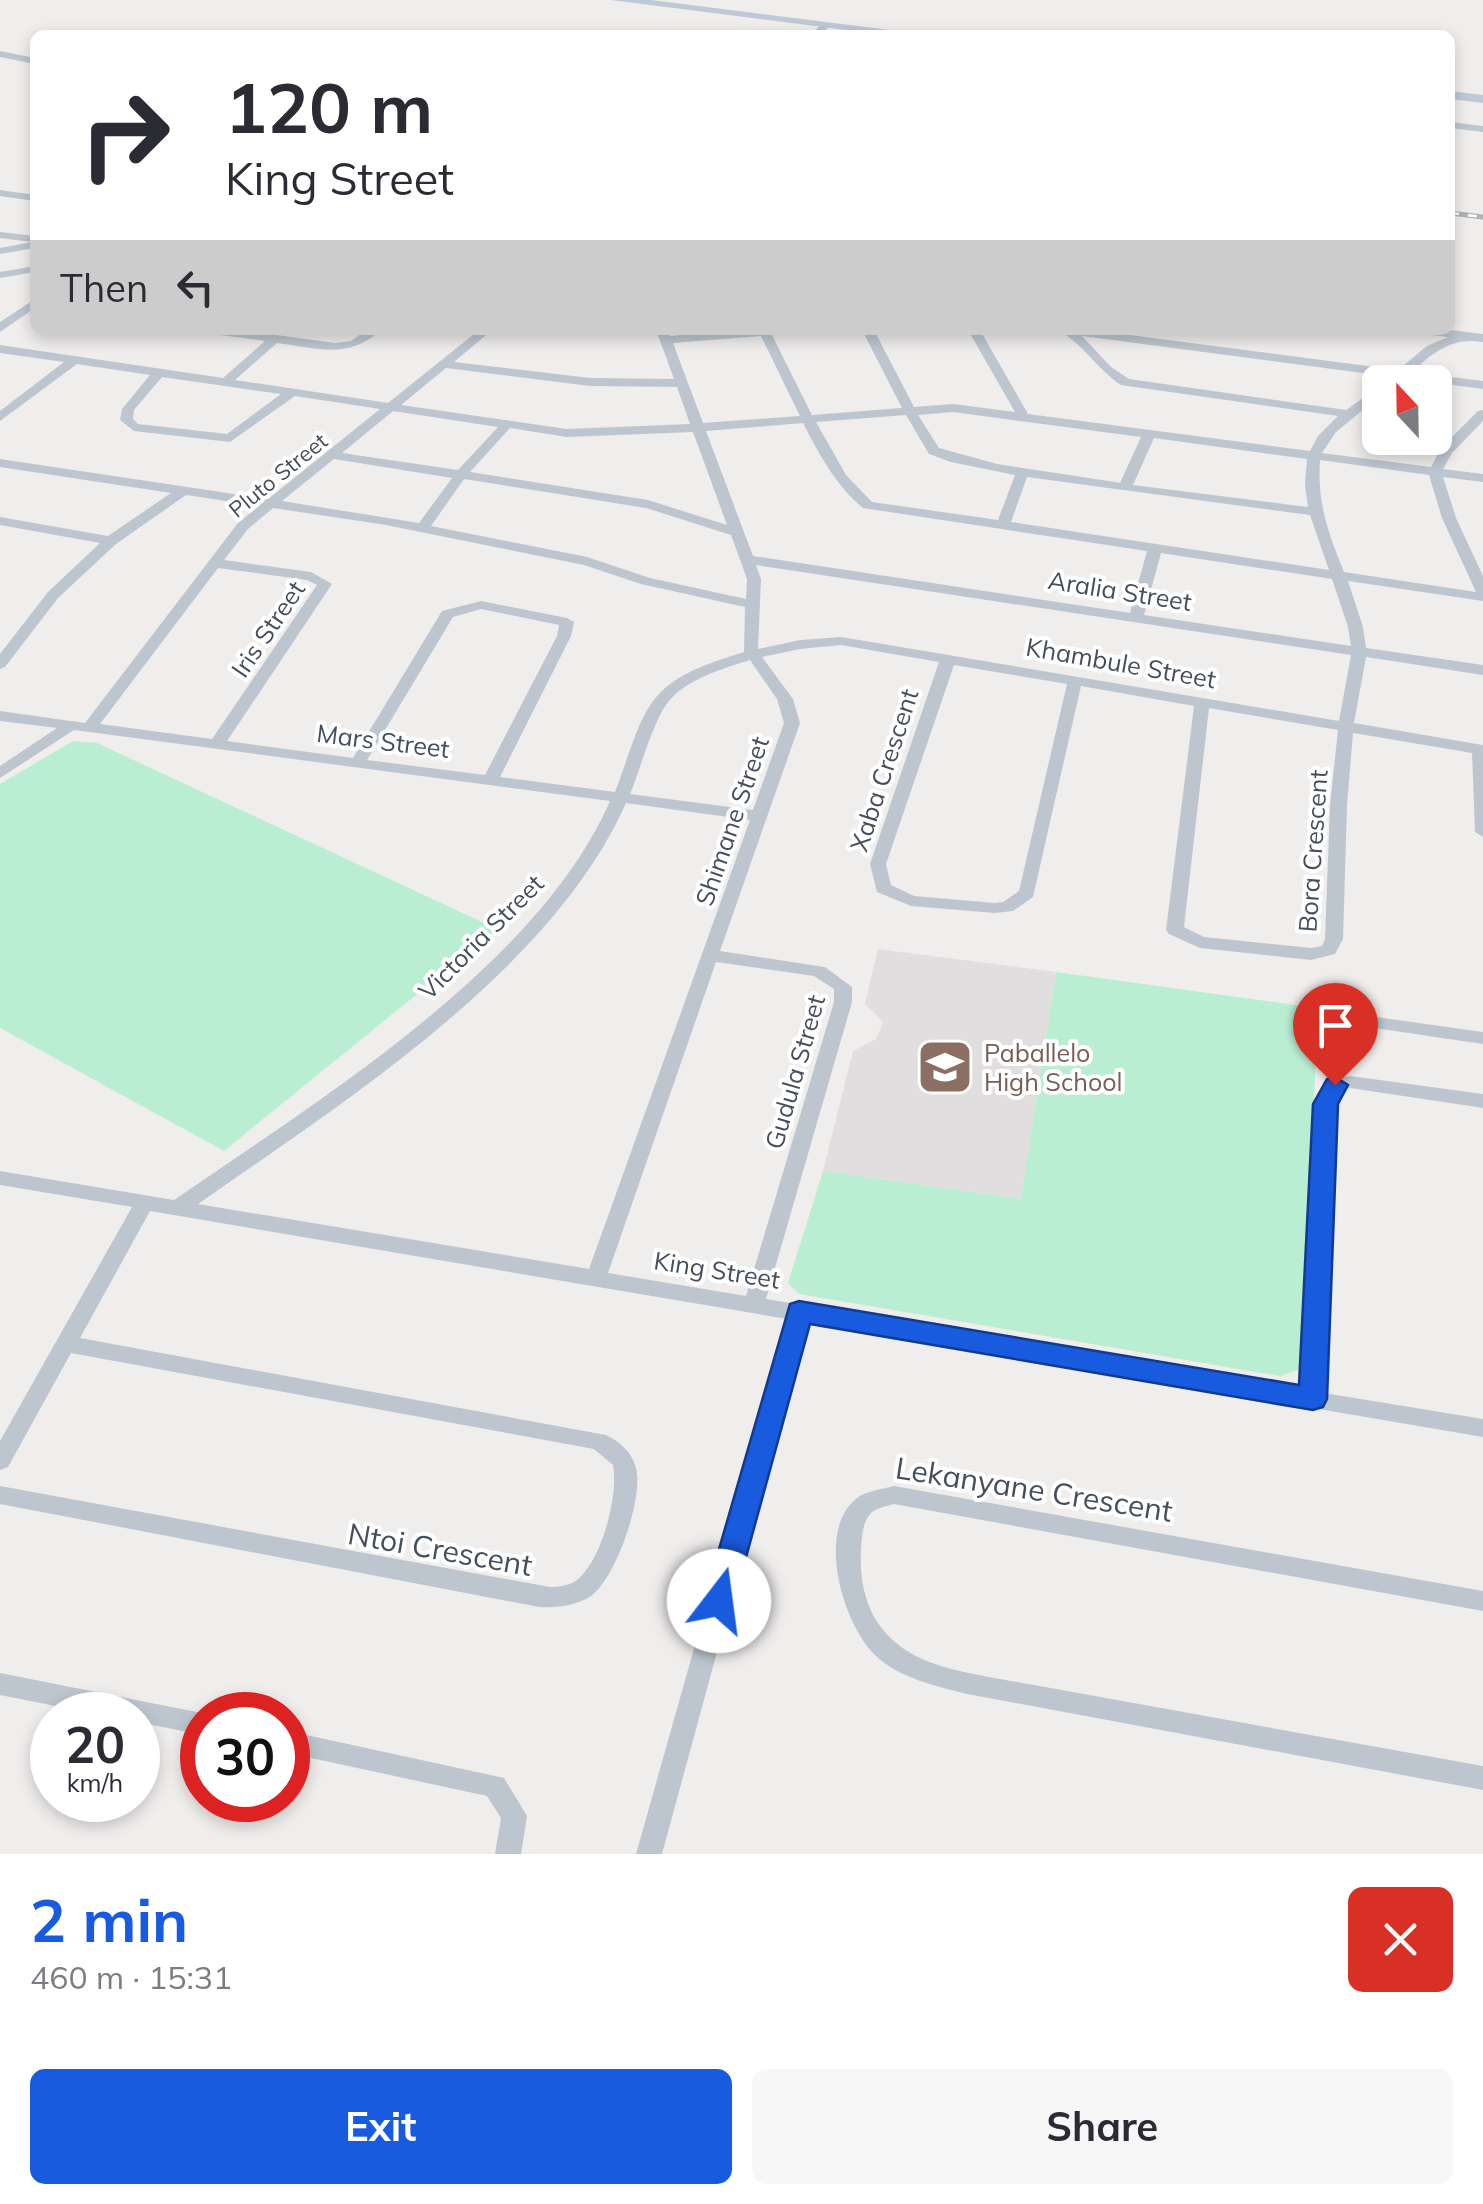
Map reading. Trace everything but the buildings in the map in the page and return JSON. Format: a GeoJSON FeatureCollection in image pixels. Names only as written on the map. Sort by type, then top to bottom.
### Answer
{"type":"FeatureCollection","features":[{"type":"Feature","properties":{"kind":"main road"},"geometry":{"type":"LineString","coordinates":[[617,0],[878,30]]}},
{"type":"Feature","properties":{"kind":"main road"},"geometry":{"type":"LineString","coordinates":[[1455,96],[1483,99]]}},
{"type":"Feature","properties":{"kind":"street"},"geometry":{"type":"LineString","coordinates":[[820,30],[826,24]]}},
{"type":"Feature","properties":{"kind":"street"},"geometry":{"type":"LineString","coordinates":[[0,54],[30,59]]}},
{"type":"Feature","properties":{"kind":"street"},"geometry":{"type":"LineString","coordinates":[[1455,126],[1483,129]]}},
{"type":"Feature","properties":{"kind":"street"},"geometry":{"type":"LineString","coordinates":[[0,193],[30,196]]}},
{"type":"Feature","properties":{"kind":"street"},"geometry":{"type":"LineString","coordinates":[[0,235],[30,241]]}},
{"type":"Feature","properties":{"kind":"street"},"geometry":{"type":"LineString","coordinates":[[0,251],[30,243]]}},
{"type":"Feature","properties":{"kind":"street"},"geometry":{"type":"LineString","coordinates":[[0,275],[30,270]]}},
{"type":"Feature","properties":{"kind":"street"},"geometry":{"type":"LineString","coordinates":[[0,328],[30,307]]}},
{"type":"Feature","properties":{"kind":"street"},"geometry":{"type":"LineString","coordinates":[[1455,334],[1483,338]]}},
{"type":"Feature","properties":{"kind":"street"},"geometry":{"type":"LineString","coordinates":[[247,335],[340,347],[365,335]]}},
{"type":"Feature","properties":{"kind":"street","name":"Pluto Street"},"geometry":{"type":"LineString","coordinates":[[0,772],[80,726],[243,526],[480,335]]}},
{"type":"Feature","properties":{"kind":"street"},"geometry":{"type":"LineString","coordinates":[[664,335],[748,560],[754,605],[752,657]]}},
{"type":"Feature","properties":{"kind":"street"},"geometry":{"type":"LineString","coordinates":[[767,335],[809,418],[860,502],[1337,576],[1483,594]]}},
{"type":"Feature","properties":{"kind":"street"},"geometry":{"type":"LineString","coordinates":[[871,335],[925,438],[938,454],[1023,471],[1318,512]]}},
{"type":"Feature","properties":{"kind":"street"},"geometry":{"type":"LineString","coordinates":[[977,335],[1022,414]]}},
{"type":"Feature","properties":{"kind":"street"},"geometry":{"type":"LineString","coordinates":[[1072,335],[1112,374],[1139,386],[1348,414]]}},
{"type":"Feature","properties":{"kind":"street"},"geometry":{"type":"LineString","coordinates":[[1101,335],[1362,373]]}},
{"type":"Feature","properties":{"kind":"street"},"geometry":{"type":"LineString","coordinates":[[1411,365],[1431,349],[1462,335]]}},
{"type":"Feature","properties":{"kind":"street"},"geometry":{"type":"LineString","coordinates":[[226,382],[274,339]]}},
{"type":"Feature","properties":{"kind":"street"},"geometry":{"type":"LineString","coordinates":[[0,350],[590,434],[912,408],[1022,414],[1483,478]]}},
{"type":"Feature","properties":{"kind":"street"},"geometry":{"type":"LineString","coordinates":[[0,417],[75,360]]}},
{"type":"Feature","properties":{"kind":"street"},"geometry":{"type":"LineString","coordinates":[[444,364],[590,382],[680,383]]}},
{"type":"Feature","properties":{"kind":"street"},"geometry":{"type":"LineString","coordinates":[[159,372],[128,409],[126,420],[134,426],[230,438],[293,392]]}},
{"type":"Feature","properties":{"kind":"street"},"geometry":{"type":"LineString","coordinates":[[1452,383],[1483,385]]}},
{"type":"Feature","properties":{"kind":"street"},"geometry":{"type":"LineString","coordinates":[[1346,726],[1359,653],[1354,611],[1337,576],[1318,512],[1312,473],[1314,455],[1348,414],[1362,404]]}},
{"type":"Feature","properties":{"kind":"street"},"geometry":{"type":"LineString","coordinates":[[1483,414],[1446,451],[1436,472],[1449,518],[1483,594]]}},
{"type":"Feature","properties":{"kind":"street"},"geometry":{"type":"LineString","coordinates":[[422,529],[459,477],[507,424]]}},
{"type":"Feature","properties":{"kind":"street"},"geometry":{"type":"LineString","coordinates":[[1126,485],[1150,432]]}},
{"type":"Feature","properties":{"kind":"street"},"geometry":{"type":"LineString","coordinates":[[332,456],[648,504],[738,534]]}},
{"type":"Feature","properties":{"kind":"street"},"geometry":{"type":"LineString","coordinates":[[0,463],[422,529],[587,560],[646,581],[754,605]]}},
{"type":"Feature","properties":{"kind":"street"},"geometry":{"type":"LineString","coordinates":[[1003,526],[1023,471]]}},
{"type":"Feature","properties":{"kind":"street"},"geometry":{"type":"LineString","coordinates":[[0,664],[54,595],[111,541],[183,491]]}},
{"type":"Feature","properties":{"kind":"street"},"geometry":{"type":"LineString","coordinates":[[0,522],[111,541]]}},
{"type":"Feature","properties":{"kind":"street"},"geometry":{"type":"LineString","coordinates":[[1136,616],[1155,548]]}},
{"type":"Feature","properties":{"kind":"street","name":"Aralia Street"},"geometry":{"type":"LineString","coordinates":[[748,560],[1483,670]]}},
{"type":"Feature","properties":{"kind":"street","name":"Iris Street"},"geometry":{"type":"LineString","coordinates":[[214,563],[319,578],[325,584],[216,745]]}},
{"type":"Feature","properties":{"kind":"street"},"geometry":{"type":"LineString","coordinates":[[358,762],[447,614],[482,605],[566,622],[564,636],[490,780]]}},
{"type":"Feature","properties":{"kind":"street"},"geometry":{"type":"LineString","coordinates":[[752,632],[784,647]]}},
{"type":"Feature","properties":{"kind":"street","name":"Khambule Street"},"geometry":{"type":"LineString","coordinates":[[752,657],[784,647],[840,641],[1482,750]]}},
{"type":"Feature","properties":{"kind":"street","name":"Victoria Street"},"geometry":{"type":"LineString","coordinates":[[179,1207],[364,1077],[454,1002],[540,917],[587,861],[660,702],[669,692],[752,657]]}},
{"type":"Feature","properties":{"kind":"street","name":"Shimane Street"},"geometry":{"type":"LineString","coordinates":[[596,1278],[792,723],[785,699],[752,657]]}},
{"type":"Feature","properties":{"kind":"street","name":"Xaba Crescent"},"geometry":{"type":"LineString","coordinates":[[948,659],[878,864],[884,888],[911,901],[996,908],[1027,893],[1075,680]]}},
{"type":"Feature","properties":{"kind":"street","name":"Bora Crescent"},"geometry":{"type":"LineString","coordinates":[[1202,702],[1174,924],[1179,934],[1200,942],[1312,954],[1331,947],[1346,726]]}},
{"type":"Feature","properties":{"kind":"street","name":"Mars Street"},"geometry":{"type":"LineString","coordinates":[[0,716],[760,816]]}},
{"type":"Feature","properties":{"kind":"street"},"geometry":{"type":"LineString","coordinates":[[1482,750],[1483,832]]}},
{"type":"Feature","properties":{"kind":"street","name":"Gudula Street"},"geometry":{"type":"LineString","coordinates":[[712,956],[819,971],[843,987],[843,1002],[754,1303]]}},
{"type":"Feature","properties":{"kind":"street"},"geometry":{"type":"LineString","coordinates":[[1332,1018],[1483,1038]]}},
{"type":"Feature","properties":{"kind":"street"},"geometry":{"type":"LineString","coordinates":[[1313,1399],[1328,1093],[1335,1085],[1350,1082],[1483,1101]]}},
{"type":"Feature","properties":{"kind":"street","name":"King Street"},"geometry":{"type":"LineString","coordinates":[[0,1178],[1483,1428]]}},
{"type":"Feature","properties":{"kind":"street"},"geometry":{"type":"LineString","coordinates":[[0,1461],[145,1202]]}},
{"type":"Feature","properties":{"kind":"street"},"geometry":{"type":"LineString","coordinates":[[649,1854],[799,1312]]}},
{"type":"Feature","properties":{"kind":"street","name":"Ntoi Crescent"},"geometry":{"type":"LineString","coordinates":[[0,1495],[539,1598],[557,1598],[582,1590],[606,1557],[627,1476],[618,1454],[598,1441],[66,1344]]}},
{"type":"Feature","properties":{"kind":"street","name":"Lekanyane Crescent"},"geometry":{"type":"LineString","coordinates":[[1483,1601],[894,1495],[867,1502],[858,1510],[851,1529],[848,1568],[854,1606],[868,1628],[908,1664],[953,1678],[1119,1711],[1483,1778]]}},
{"type":"Feature","properties":{"kind":"street"},"geometry":{"type":"LineString","coordinates":[[0,1684],[180,1720]]}},
{"type":"Feature","properties":{"kind":"street"},"geometry":{"type":"LineString","coordinates":[[310,1746],[484,1781],[503,1793],[514,1816],[508,1854]]}},
{"type":"Feature","properties":{"kind":"shaded area","name":"Paballelo High School"},"geometry":{"type":"Polygon","coordinates":[[[878,949],[1056,972],[1021,1199],[823,1171],[853,1051],[876,1039],[883,1022],[865,1004],[878,949]]]}},
{"type":"Feature","properties":{"kind":"green space"},"geometry":{"type":"Polygon","coordinates":[[[73,741],[97,743],[497,929],[224,1151],[0,1028],[0,784],[73,741]]]}},
{"type":"Feature","properties":{"kind":"green space"},"geometry":{"type":"Polygon","coordinates":[[[1056,972],[1318,1008],[1302,1368],[1280,1376],[799,1294],[788,1283],[823,1171],[1021,1199],[1056,972]]]}},
{"type":"Feature","properties":{"kind":"railway"},"geometry":{"type":"LineString","coordinates":[[1455,214],[1483,217]]}},
{"type":"Feature","properties":{"kind":"place","name":"Paballelo High School"},"geometry":{"type":"Point","coordinates":[945,1067]}},
{"type":"Feature","properties":{"kind":"route"},"geometry":{"type":"LineString","coordinates":[[719,1601],[799,1312],[1313,1399],[1325,1104],[1335,1085]]}}]}
